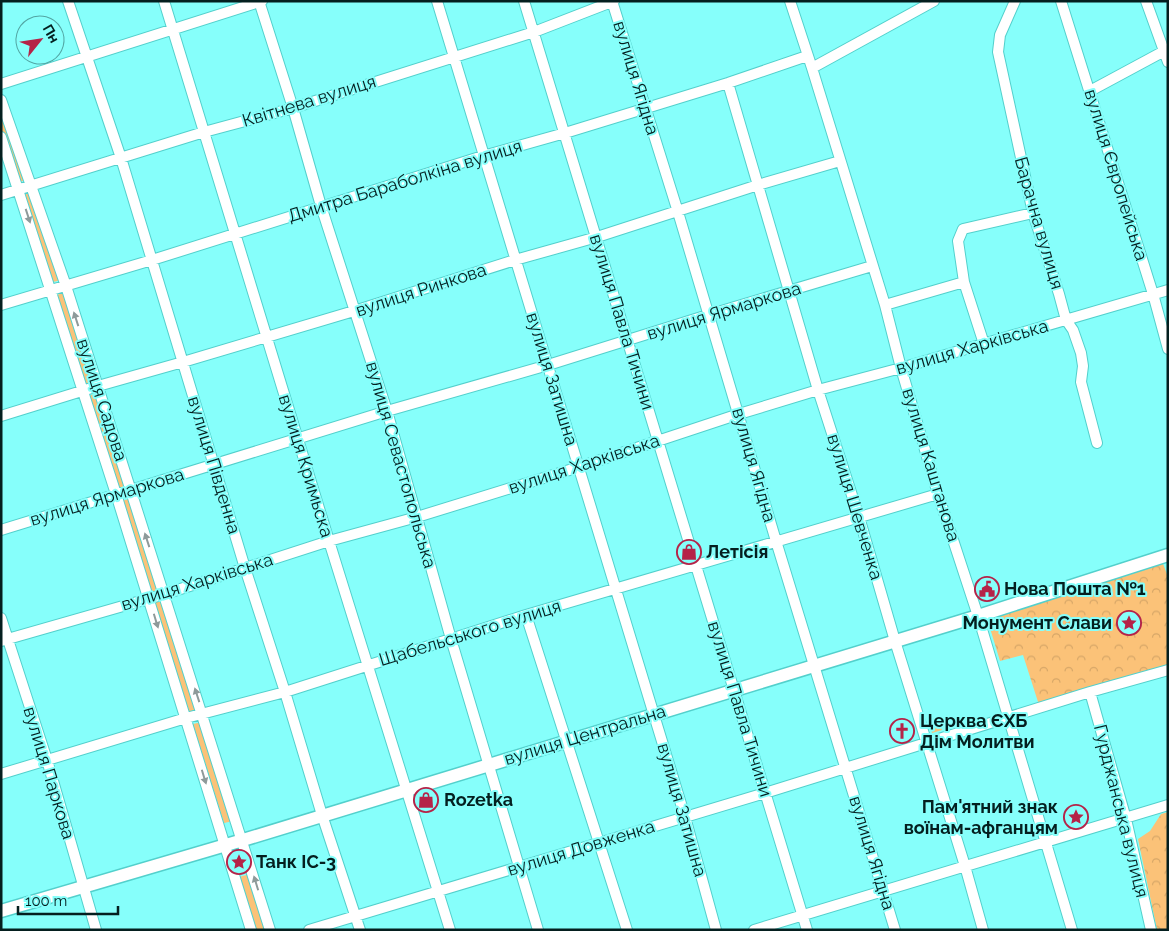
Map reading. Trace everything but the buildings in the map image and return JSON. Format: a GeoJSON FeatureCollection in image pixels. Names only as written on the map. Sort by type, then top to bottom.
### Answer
{"type":"FeatureCollection","features":[{"type":"Feature","properties":{"kind":"main road","name":"вулиця Центральна"},"geometry":{"type":"LineString","coordinates":[[1,910],[83,888],[243,840],[978,616],[1168,555]]}},
{"type":"Feature","properties":{"kind":"street","name":"вулиця Південна"},"geometry":{"type":"LineString","coordinates":[[68,1],[121,158],[245,568],[360,930]]}},
{"type":"Feature","properties":{"kind":"street","name":"вулиця Кримьска"},"geometry":{"type":"LineString","coordinates":[[164,1],[450,930]]}},
{"type":"Feature","properties":{"kind":"street","name":"вулиця Затишна"},"geometry":{"type":"LineString","coordinates":[[437,1],[685,817],[716,930]]}},
{"type":"Feature","properties":{"kind":"street","name":"вулиця Павла Тичини"},"geometry":{"type":"LineString","coordinates":[[524,1],[807,930]]}},
{"type":"Feature","properties":{"kind":"street","name":"Квітнева вулиця"},"geometry":{"type":"LineString","coordinates":[[1,195],[204,132],[293,108],[534,32],[613,1]]}},
{"type":"Feature","properties":{"kind":"street","name":"вулиця Ягідна"},"geometry":{"type":"LineString","coordinates":[[613,1],[895,930]]}},
{"type":"Feature","properties":{"kind":"street","name":"вулиця Каштанова"},"geometry":{"type":"LineString","coordinates":[[790,1],[885,305],[901,368],[938,494],[978,616],[1072,930]]}},
{"type":"Feature","properties":{"kind":"street"},"geometry":{"type":"LineString","coordinates":[[812,68],[934,1]]}},
{"type":"Feature","properties":{"kind":"street","name":"Барачна вулиця"},"geometry":{"type":"LineString","coordinates":[[1015,1],[1000,35],[998,52],[1032,213],[1066,320],[1073,330],[1081,354],[1083,366],[1081,382],[1097,443]]}},
{"type":"Feature","properties":{"kind":"street","name":"вулиця Європейська"},"geometry":{"type":"LineString","coordinates":[[1061,1],[1153,294],[1168,349]]}},
{"type":"Feature","properties":{"kind":"street"},"geometry":{"type":"LineString","coordinates":[[1146,1],[1166,50],[1168,62]]}},
{"type":"Feature","properties":{"kind":"street"},"geometry":{"type":"LineString","coordinates":[[1,84],[260,2]]}},
{"type":"Feature","properties":{"kind":"street","name":"вулиця Севастопольська"},"geometry":{"type":"LineString","coordinates":[[260,2],[321,206],[387,410],[451,638],[538,930]]}},
{"type":"Feature","properties":{"kind":"street"},"geometry":{"type":"LineString","coordinates":[[1090,91],[1166,50]]}},
{"type":"Feature","properties":{"kind":"street","name":"Дмитра Бараболкіна вулиця"},"geometry":{"type":"LineString","coordinates":[[1,305],[152,260],[483,156],[728,83],[808,56]]}},
{"type":"Feature","properties":{"kind":"street","name":"вулиця Шевченка"},"geometry":{"type":"LineString","coordinates":[[728,83],[818,390],[859,517],[983,930]]}},
{"type":"Feature","properties":{"kind":"street","name":"вулиця Садова"},"geometry":{"type":"LineString","coordinates":[[1,100],[66,286],[203,713],[270,930]]}},
{"type":"Feature","properties":{"kind":"street","name":"вулиця Садова"},"geometry":{"type":"LineString","coordinates":[[1,137],[149,598],[251,930]]}},
{"type":"Feature","properties":{"kind":"street","name":"вулиця Ринкова"},"geometry":{"type":"LineString","coordinates":[[1,416],[354,311],[840,161]]}},
{"type":"Feature","properties":{"kind":"street"},"geometry":{"type":"LineString","coordinates":[[984,344],[964,282],[958,241],[963,229],[1032,213]]}},
{"type":"Feature","properties":{"kind":"street","name":"вулиця Ярмаркова"},"geometry":{"type":"LineString","coordinates":[[1,530],[387,410],[548,365],[708,314],[872,266]]}},
{"type":"Feature","properties":{"kind":"street"},"geometry":{"type":"LineString","coordinates":[[885,305],[964,282]]}},
{"type":"Feature","properties":{"kind":"street","name":"вулиця Харківська"},"geometry":{"type":"LineString","coordinates":[[5,639],[165,594],[329,541],[417,517],[579,468],[658,440],[818,390],[901,368],[1168,290]]}},
{"type":"Feature","properties":{"kind":"street","name":"Щабельського вулиця"},"geometry":{"type":"LineString","coordinates":[[1,774],[203,713],[285,692],[451,638],[615,588],[938,494]]}},
{"type":"Feature","properties":{"kind":"street"},"geometry":{"type":"LineString","coordinates":[[526,615],[627,930]]}},
{"type":"Feature","properties":{"kind":"street","name":"вулиця Паркова"},"geometry":{"type":"LineString","coordinates":[[1,618],[5,639],[47,760],[96,930]]}},
{"type":"Feature","properties":{"kind":"street","name":"вулиця Довженка"},"geometry":{"type":"LineString","coordinates":[[309,930],[927,744],[1090,692],[1168,670]]}},
{"type":"Feature","properties":{"kind":"street","name":"Гурджанська вулиця"},"geometry":{"type":"LineString","coordinates":[[1090,692],[1126,819],[1151,930]]}},
{"type":"Feature","properties":{"kind":"street"},"geometry":{"type":"LineString","coordinates":[[754,930],[1168,805]]}},
{"type":"Feature","properties":{"kind":"green space"},"geometry":{"type":"Polygon","coordinates":[[[1,105],[27,180],[19,182],[1,128],[1,105]]]}},
{"type":"Feature","properties":{"kind":"green space"},"geometry":{"type":"Polygon","coordinates":[[[32,192],[61,280],[53,282],[24,195],[32,192]]]}},
{"type":"Feature","properties":{"kind":"green space"},"geometry":{"type":"Polygon","coordinates":[[[65,292],[94,384],[86,387],[57,295],[65,292]]]}},
{"type":"Feature","properties":{"kind":"green space"},"geometry":{"type":"Polygon","coordinates":[[[97,393],[126,487],[118,489],[89,396],[97,393]]]}},
{"type":"Feature","properties":{"kind":"green space"},"geometry":{"type":"Polygon","coordinates":[[[131,498],[160,590],[151,592],[122,501],[131,498]]]}},
{"type":"Feature","properties":{"kind":"green space"},"geometry":{"type":"Polygon","coordinates":[[[1162,561],[1168,577],[1168,666],[1039,705],[1023,655],[1000,661],[986,615],[1162,561]]]}},
{"type":"Feature","properties":{"kind":"green space"},"geometry":{"type":"Polygon","coordinates":[[[163,599],[198,711],[189,714],[155,602],[163,599]]]}},
{"type":"Feature","properties":{"kind":"green space"},"geometry":{"type":"Polygon","coordinates":[[[938,719],[942,730],[932,733],[929,721],[938,719]]]}},
{"type":"Feature","properties":{"kind":"green space"},"geometry":{"type":"Polygon","coordinates":[[[202,722],[233,821],[224,823],[193,724],[202,722]]]}},
{"type":"Feature","properties":{"kind":"green space"},"geometry":{"type":"Polygon","coordinates":[[[1168,812],[1168,930],[1157,930],[1138,839],[1150,831],[1161,814],[1168,812]]]}},
{"type":"Feature","properties":{"kind":"green space"},"geometry":{"type":"Polygon","coordinates":[[[250,874],[268,930],[256,930],[239,877],[250,874]]]}},
{"type":"Feature","properties":{"kind":"place","name":"Летісія"},"geometry":{"type":"Point","coordinates":[689,552]}},
{"type":"Feature","properties":{"kind":"place","name":"Нова Пошта №1"},"geometry":{"type":"Point","coordinates":[987,589]}},
{"type":"Feature","properties":{"kind":"place","name":"Монумент Слави"},"geometry":{"type":"Point","coordinates":[1129,623]}},
{"type":"Feature","properties":{"kind":"place","name":"Церква ЄХБ Дім Молитви"},"geometry":{"type":"Point","coordinates":[902,731]}},
{"type":"Feature","properties":{"kind":"place","name":"Rozetka"},"geometry":{"type":"Point","coordinates":[426,800]}},
{"type":"Feature","properties":{"kind":"place","name":"Пам'ятний знак воїнам-афганцям"},"geometry":{"type":"Point","coordinates":[1076,817]}},
{"type":"Feature","properties":{"kind":"place","name":"Танк ІС-3"},"geometry":{"type":"Point","coordinates":[239,862]}}]}
